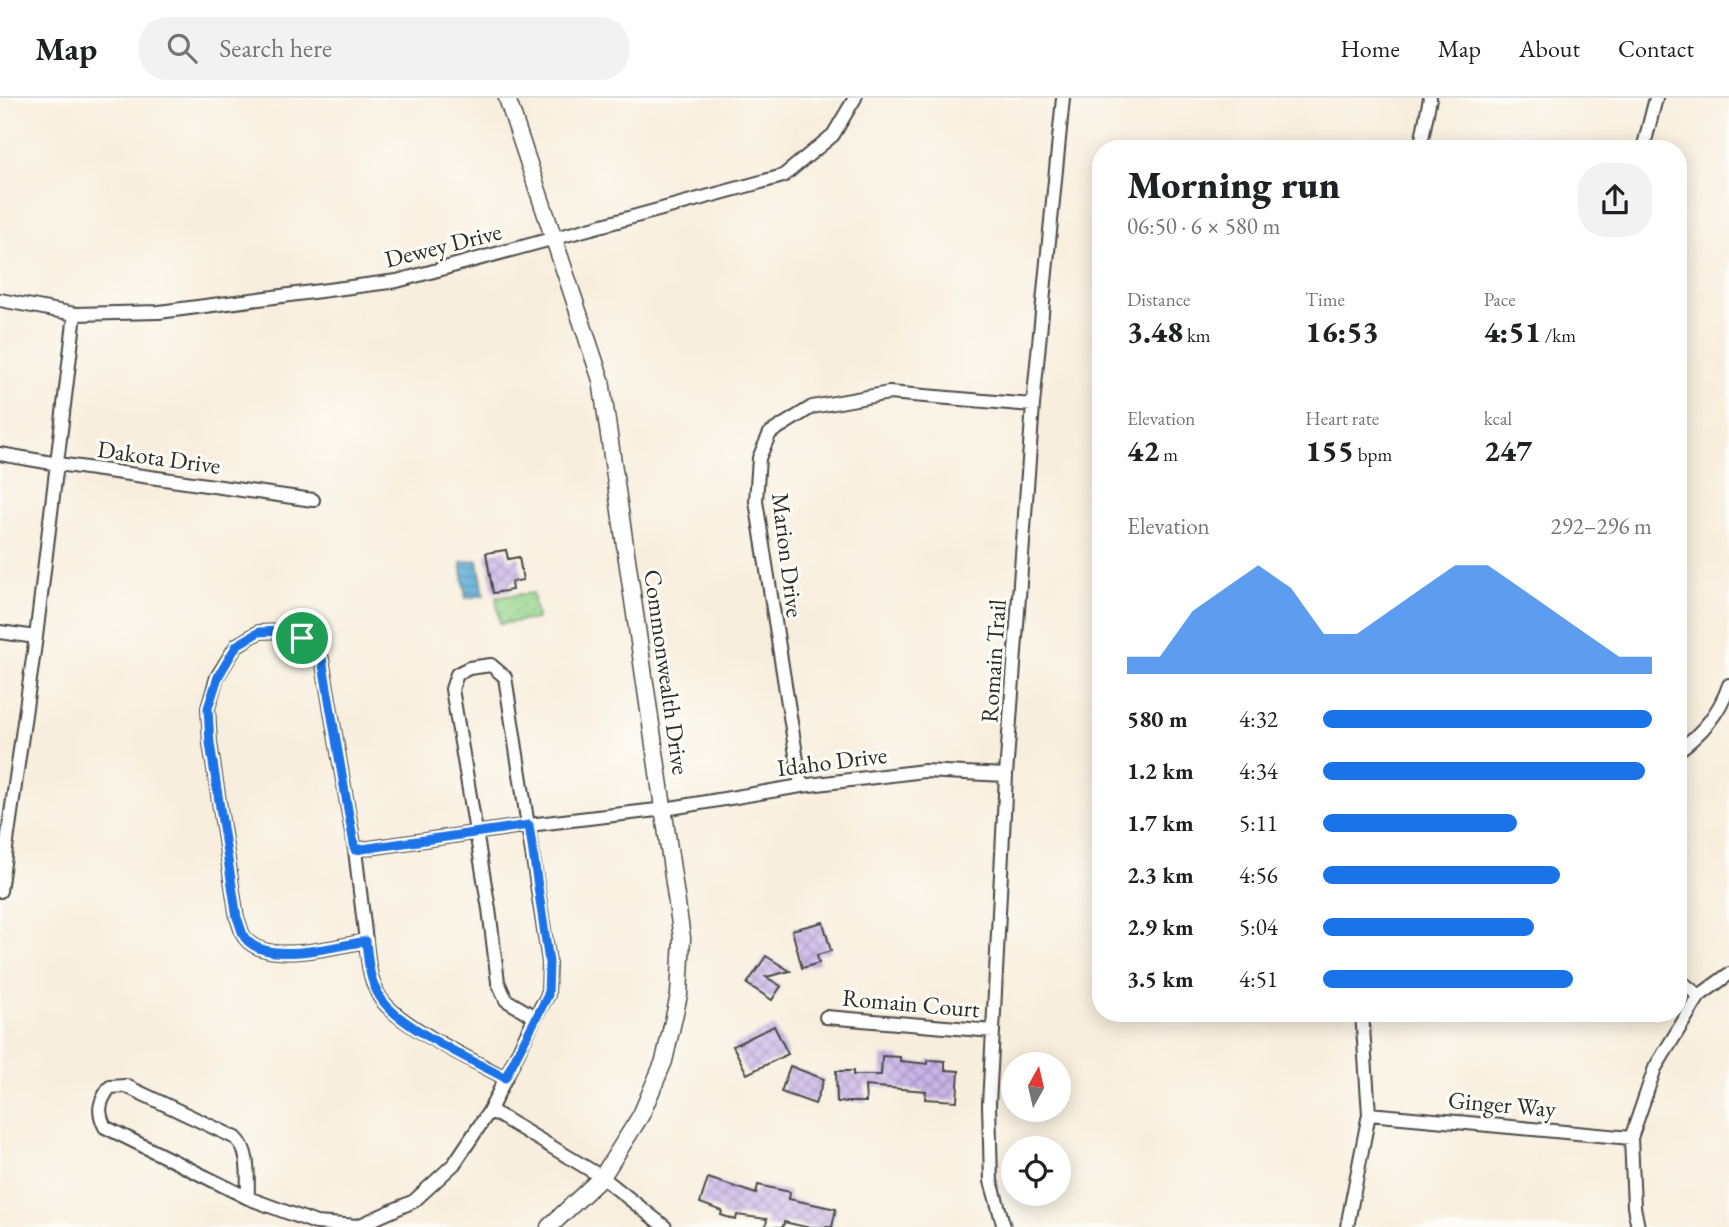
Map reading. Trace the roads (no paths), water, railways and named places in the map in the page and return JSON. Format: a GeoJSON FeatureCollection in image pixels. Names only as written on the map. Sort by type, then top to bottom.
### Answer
{"type":"FeatureCollection","features":[{"type":"Feature","properties":{"kind":"street","name":"Commonwealth Drive"},"geometry":{"type":"LineString","coordinates":[[507,98],[601,380],[682,938],[679,995],[660,1072],[641,1115],[602,1177],[549,1227]]}},
{"type":"Feature","properties":{"kind":"street","name":"Dewey Drive"},"geometry":{"type":"LineString","coordinates":[[0,300],[75,314],[159,312],[397,281],[783,176],[833,135],[855,98]]}},
{"type":"Feature","properties":{"kind":"street","name":"Romain Trail"},"geometry":{"type":"LineString","coordinates":[[1004,1227],[991,1181],[989,1104],[992,1031],[1006,775],[1033,405],[1063,98]]}},
{"type":"Feature","properties":{"kind":"street"},"geometry":{"type":"LineString","coordinates":[[1422,140],[1430,98]]}},
{"type":"Feature","properties":{"kind":"street"},"geometry":{"type":"LineString","coordinates":[[1645,140],[1656,98]]}},
{"type":"Feature","properties":{"kind":"street"},"geometry":{"type":"LineString","coordinates":[[0,891],[36,637],[75,314]]}},
{"type":"Feature","properties":{"kind":"street","name":"Marion Drive"},"geometry":{"type":"LineString","coordinates":[[800,786],[756,501],[760,458],[770,433],[811,407],[889,393],[1033,405]]}},
{"type":"Feature","properties":{"kind":"street","name":"Dakota Drive"},"geometry":{"type":"LineString","coordinates":[[0,454],[313,500]]}},
{"type":"Feature","properties":{"kind":"street"},"geometry":{"type":"LineString","coordinates":[[366,941],[303,952],[264,951],[245,939],[237,918],[210,743],[208,708],[218,677],[237,645],[259,632],[282,631],[302,638],[322,659],[355,850],[366,941],[369,971],[378,995],[389,1010],[407,1023],[505,1078]]}},
{"type":"Feature","properties":{"kind":"street"},"geometry":{"type":"LineString","coordinates":[[0,632],[36,637]]}},
{"type":"Feature","properties":{"kind":"street"},"geometry":{"type":"LineString","coordinates":[[248,1198],[246,1156],[242,1143],[236,1138],[126,1086],[110,1087],[102,1098],[99,1113],[105,1127],[248,1198],[316,1223],[358,1226],[415,1201],[454,1164],[490,1110],[548,995],[549,962],[505,677],[491,665],[469,668],[457,674],[453,689],[498,982],[506,1000],[535,1017]]}},
{"type":"Feature","properties":{"kind":"street"},"geometry":{"type":"LineString","coordinates":[[1687,744],[1700,734],[1723,704],[1729,685]]}},
{"type":"Feature","properties":{"kind":"street","name":"Idaho Drive"},"geometry":{"type":"LineString","coordinates":[[355,850],[664,809],[800,786],[924,771],[1006,775]]}},
{"type":"Feature","properties":{"kind":"street"},"geometry":{"type":"LineString","coordinates":[[1687,1016],[1699,996],[1729,974]]}},
{"type":"Feature","properties":{"kind":"street"},"geometry":{"type":"LineString","coordinates":[[1687,986],[1699,996]]}},
{"type":"Feature","properties":{"kind":"street","name":"Romain Court"},"geometry":{"type":"LineString","coordinates":[[826,1017],[992,1031]]}},
{"type":"Feature","properties":{"kind":"street"},"geometry":{"type":"LineString","coordinates":[[1347,1227],[1369,1114],[1363,1022]]}},
{"type":"Feature","properties":{"kind":"street"},"geometry":{"type":"LineString","coordinates":[[1639,1227],[1634,1207],[1631,1138],[1655,1068],[1683,1022]]}},
{"type":"Feature","properties":{"kind":"street"},"geometry":{"type":"LineString","coordinates":[[490,1110],[602,1177],[665,1227]]}},
{"type":"Feature","properties":{"kind":"street","name":"Ginger Way"},"geometry":{"type":"LineString","coordinates":[[1369,1114],[1631,1138]]}},
{"type":"Feature","properties":{"kind":"water"},"geometry":{"type":"Polygon","coordinates":[[[478,560],[484,595],[466,598],[461,562],[478,560]]]}}]}
